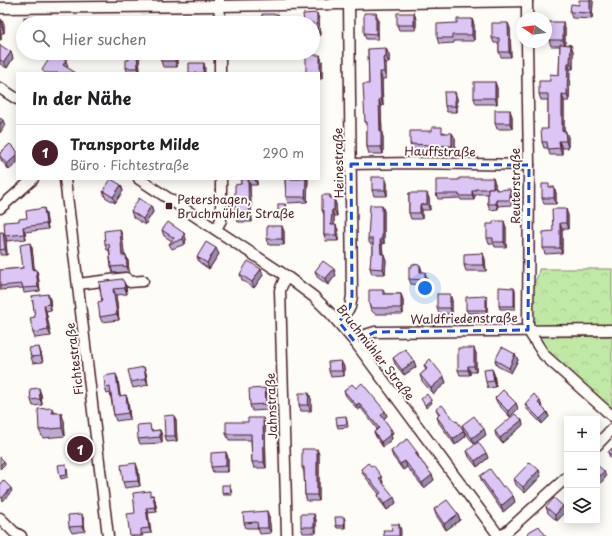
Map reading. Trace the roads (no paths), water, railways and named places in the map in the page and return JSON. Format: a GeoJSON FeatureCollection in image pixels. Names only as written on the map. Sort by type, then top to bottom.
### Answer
{"type":"FeatureCollection","features":[{"type":"Feature","properties":{"kind":"street"},"geometry":{"type":"LineString","coordinates":[[0,8],[219,3],[527,0],[527,12]]}},
{"type":"Feature","properties":{"kind":"street","name":"Heinestraße"},"geometry":{"type":"LineString","coordinates":[[339,322],[350,307],[352,296],[349,2]]}},
{"type":"Feature","properties":{"kind":"street"},"geometry":{"type":"LineString","coordinates":[[219,3],[220,16]]}},
{"type":"Feature","properties":{"kind":"street","name":"Reuterstraße"},"geometry":{"type":"LineString","coordinates":[[528,48],[528,330]]}},
{"type":"Feature","properties":{"kind":"street"},"geometry":{"type":"LineString","coordinates":[[220,60],[220,72]]}},
{"type":"Feature","properties":{"kind":"street"},"geometry":{"type":"LineString","coordinates":[[0,88],[16,98]]}},
{"type":"Feature","properties":{"kind":"street","name":"Hauffstraße"},"geometry":{"type":"LineString","coordinates":[[351,164],[413,163],[529,165]]}},
{"type":"Feature","properties":{"kind":"street"},"geometry":{"type":"LineString","coordinates":[[0,208],[32,180]]}},
{"type":"Feature","properties":{"kind":"street","name":"Fichtestraße"},"geometry":{"type":"LineString","coordinates":[[65,180],[108,536]]}},
{"type":"Feature","properties":{"kind":"street","name":"Bruchmühler Straße"},"geometry":{"type":"LineString","coordinates":[[141,180],[286,276],[314,297],[339,322],[355,342],[499,536]]}},
{"type":"Feature","properties":{"kind":"street"},"geometry":{"type":"LineString","coordinates":[[216,230],[222,214],[221,180]]}},
{"type":"Feature","properties":{"kind":"street","name":"Jahnstraße"},"geometry":{"type":"LineString","coordinates":[[286,276],[280,290],[287,536]]}},
{"type":"Feature","properties":{"kind":"street"},"geometry":{"type":"LineString","coordinates":[[78,284],[126,278],[130,282],[143,280]]}},
{"type":"Feature","properties":{"kind":"street"},"geometry":{"type":"LineString","coordinates":[[528,330],[612,330]]}},
{"type":"Feature","properties":{"kind":"street","name":"Waldfriedenstraße"},"geometry":{"type":"LineString","coordinates":[[355,342],[365,335],[375,332],[528,330],[544,355],[612,416]]}},
{"type":"Feature","properties":{"kind":"street"},"geometry":{"type":"LineString","coordinates":[[600,442],[612,429]]}},
{"type":"Feature","properties":{"kind":"street"},"geometry":{"type":"LineString","coordinates":[[502,536],[564,480]]}},
{"type":"Feature","properties":{"kind":"street"},"geometry":{"type":"LineString","coordinates":[[0,518],[14,532],[21,536]]}},
{"type":"Feature","properties":{"kind":"place","name":"Petershagen, Bruchmühler Straße"},"geometry":{"type":"Point","coordinates":[169,206]}},
{"type":"Feature","properties":{"kind":"place","name":"Transporte Milde"},"geometry":{"type":"Point","coordinates":[80,449]}}]}
